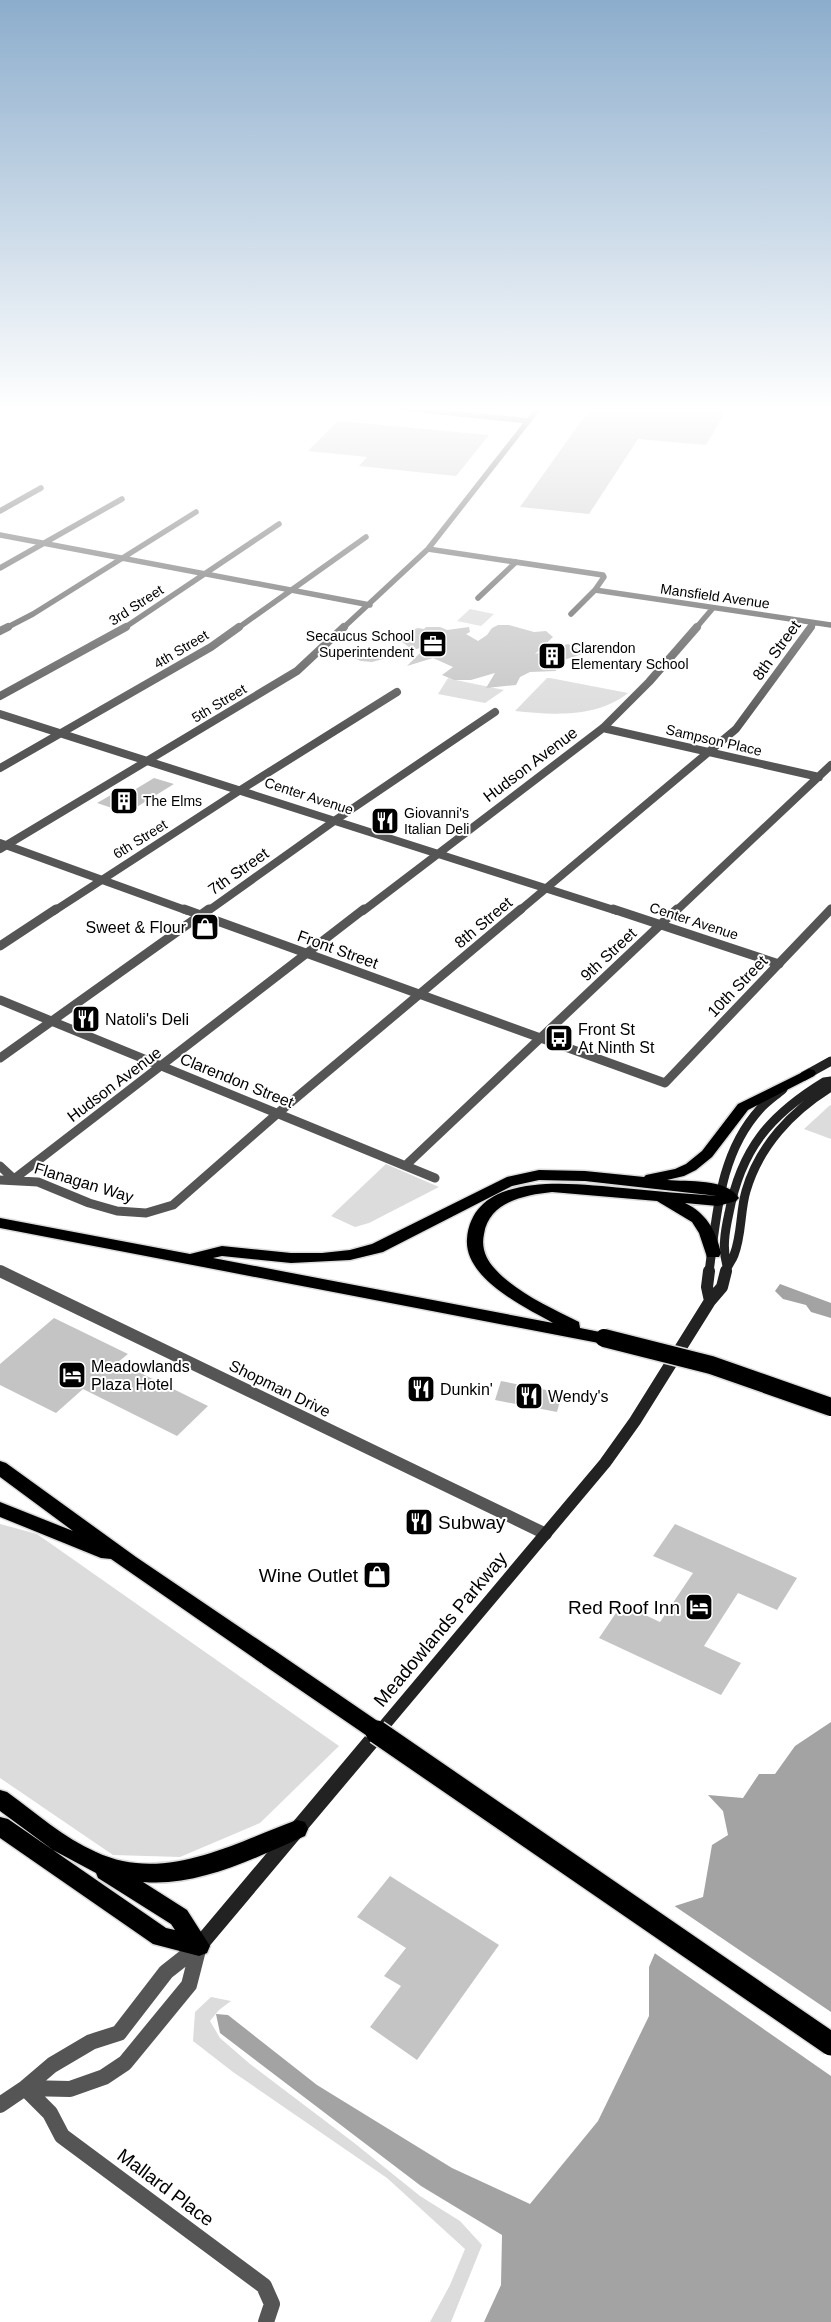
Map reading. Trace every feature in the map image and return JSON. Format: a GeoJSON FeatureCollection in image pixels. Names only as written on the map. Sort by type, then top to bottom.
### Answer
{"type":"FeatureCollection","features":[{"type":"Feature","properties":{"kind":"highway"},"geometry":{"type":"LineString","coordinates":[[587,1334],[541,1309],[496,1279],[481,1264],[475,1246],[475,1230],[483,1213],[503,1198],[527,1189],[552,1187],[629,1187],[691,1167],[707,1154],[742,1107],[809,1073]]}},
{"type":"Feature","properties":{"kind":"highway"},"geometry":{"type":"LineString","coordinates":[[190,1258],[222,1251],[291,1258],[322,1258],[350,1255],[377,1248],[507,1182],[539,1175],[554,1175],[629,1187],[723,1197]]}},
{"type":"Feature","properties":{"kind":"highway"},"geometry":{"type":"LineString","coordinates":[[629,1187],[677,1205],[700,1219],[711,1238],[713,1253]]}},
{"type":"Feature","properties":{"kind":"highway"},"geometry":{"type":"LineString","coordinates":[[0,1223],[587,1334],[711,1365],[831,1407]]}},
{"type":"Feature","properties":{"kind":"highway"},"geometry":{"type":"LineString","coordinates":[[0,1468],[129,1562],[831,2044]]}},
{"type":"Feature","properties":{"kind":"highway"},"geometry":{"type":"LineString","coordinates":[[0,1509],[129,1562]]}},
{"type":"Feature","properties":{"kind":"highway"},"geometry":{"type":"LineString","coordinates":[[0,1798],[69,1847],[179,1917],[199,1946]]}},
{"type":"Feature","properties":{"kind":"highway"},"geometry":{"type":"LineString","coordinates":[[0,1826],[161,1937],[199,1946]]}},
{"type":"Feature","properties":{"kind":"highway"},"geometry":{"type":"LineString","coordinates":[[69,1847],[98,1864],[130,1872],[166,1873],[243,1854],[297,1829]]}},
{"type":"Feature","properties":{"kind":"main road"},"geometry":{"type":"LineString","coordinates":[[710,1301],[707,1287],[723,1197],[727,1160],[736,1142],[758,1110],[781,1090],[831,1062]]}},
{"type":"Feature","properties":{"kind":"main road"},"geometry":{"type":"LineString","coordinates":[[727,1266],[723,1252],[723,1197],[742,1162],[764,1128],[788,1104],[824,1082],[831,1081]]}},
{"type":"Feature","properties":{"kind":"main road","name":"Meadowlands Parkway"},"geometry":{"type":"LineString","coordinates":[[199,1946],[605,1462],[635,1421],[710,1301],[722,1287],[727,1266],[734,1255],[746,1191],[756,1164],[776,1133],[791,1117],[815,1097],[831,1087]]}},
{"type":"Feature","properties":{"kind":"street"},"geometry":{"type":"LineString","coordinates":[[0,568],[95,514]]}},
{"type":"Feature","properties":{"kind":"street"},"geometry":{"type":"LineString","coordinates":[[0,631],[34,614],[192,514]]}},
{"type":"Feature","properties":{"kind":"street","name":"5th Street"},"geometry":{"type":"LineString","coordinates":[[2,846],[298,670],[428,549],[455,514]]}},
{"type":"Feature","properties":{"kind":"street","name":"3rd Street"},"geometry":{"type":"LineString","coordinates":[[0,696],[128,626],[279,524]]}},
{"type":"Feature","properties":{"kind":"street"},"geometry":{"type":"LineString","coordinates":[[0,535],[370,605]]}},
{"type":"Feature","properties":{"kind":"street","name":"4th Street"},"geometry":{"type":"LineString","coordinates":[[0,768],[211,647],[366,537]]}},
{"type":"Feature","properties":{"kind":"street"},"geometry":{"type":"LineString","coordinates":[[428,549],[603,575],[604,577],[595,590],[572,614]]}},
{"type":"Feature","properties":{"kind":"street"},"geometry":{"type":"LineString","coordinates":[[478,598],[516,562]]}},
{"type":"Feature","properties":{"kind":"street","name":"Mansfield Avenue"},"geometry":{"type":"LineString","coordinates":[[595,590],[831,625]]}},
{"type":"Feature","properties":{"kind":"street","name":"Hudson Avenue"},"geometry":{"type":"LineString","coordinates":[[14,1179],[163,1066],[438,852],[603,728],[649,682],[713,608]]}},
{"type":"Feature","properties":{"kind":"street","name":"8th Street"},"geometry":{"type":"LineString","coordinates":[[145,1214],[164,1210],[172,1205],[278,1113],[736,729],[814,623]]}},
{"type":"Feature","properties":{"kind":"street","name":"6th Street"},"geometry":{"type":"LineString","coordinates":[[0,946],[242,789],[397,692]]}},
{"type":"Feature","properties":{"kind":"street","name":"7th Street"},"geometry":{"type":"LineString","coordinates":[[0,1058],[337,820],[495,712]]}},
{"type":"Feature","properties":{"kind":"street","name":"Center Avenue"},"geometry":{"type":"LineString","coordinates":[[0,714],[242,789],[779,964]]}},
{"type":"Feature","properties":{"kind":"street","name":"Sampson Place"},"geometry":{"type":"LineString","coordinates":[[603,728],[819,777]]}},
{"type":"Feature","properties":{"kind":"street","name":"9th Street"},"geometry":{"type":"LineString","coordinates":[[404,1166],[831,765]]}},
{"type":"Feature","properties":{"kind":"street","name":"Front Street"},"geometry":{"type":"LineString","coordinates":[[2,846],[102,879],[665,1083]]}},
{"type":"Feature","properties":{"kind":"street","name":"10th Street"},"geometry":{"type":"LineString","coordinates":[[665,1083],[831,909]]}},
{"type":"Feature","properties":{"kind":"street","name":"Clarendon Street"},"geometry":{"type":"LineString","coordinates":[[0,1000],[435,1178]]}},
{"type":"Feature","properties":{"kind":"street","name":"Flanagan Way"},"geometry":{"type":"LineString","coordinates":[[0,1166],[14,1179]]}},
{"type":"Feature","properties":{"kind":"street","name":"Flanagan Way"},"geometry":{"type":"LineString","coordinates":[[0,1180],[36,1181],[65,1194],[110,1209],[145,1214]]}},
{"type":"Feature","properties":{"kind":"street","name":"Shopman Drive"},"geometry":{"type":"LineString","coordinates":[[0,1271],[546,1534]]}},
{"type":"Feature","properties":{"kind":"street"},"geometry":{"type":"LineString","coordinates":[[25,2088],[70,2089],[104,2077],[125,2063],[189,1985],[199,1946]]}},
{"type":"Feature","properties":{"kind":"street"},"geometry":{"type":"LineString","coordinates":[[0,2104],[25,2088],[52,2064],[91,2042],[119,2033],[166,1972],[199,1946]]}},
{"type":"Feature","properties":{"kind":"street","name":"Mallard Place"},"geometry":{"type":"LineString","coordinates":[[25,2088],[50,2113],[62,2136],[264,2286],[272,2304],[266,2322]]}},
{"type":"Feature","properties":{"kind":"shaded area"},"geometry":{"type":"Polygon","coordinates":[[[470,609],[494,614],[481,626],[457,621],[470,609]]]}},
{"type":"Feature","properties":{"kind":"shaded area"},"geometry":{"type":"Polygon","coordinates":[[[448,678],[504,690],[485,703],[438,694],[448,678]]]}},
{"type":"Feature","properties":{"kind":"shaded area"},"geometry":{"type":"Polygon","coordinates":[[[547,678],[628,693],[616,701],[588,711],[559,714],[515,711],[547,678]]]}},
{"type":"Feature","properties":{"kind":"shaded area"},"geometry":{"type":"Polygon","coordinates":[[[831,1105],[831,1139],[804,1129],[829,1106],[831,1105]]]}},
{"type":"Feature","properties":{"kind":"shaded area"},"geometry":{"type":"Polygon","coordinates":[[[386,1164],[439,1187],[369,1223],[355,1227],[331,1216],[386,1164]]]}},
{"type":"Feature","properties":{"kind":"shaded area"},"geometry":{"type":"Polygon","coordinates":[[[780,1284],[831,1303],[831,1318],[811,1312],[806,1305],[783,1299],[775,1291],[780,1284]]]}},
{"type":"Feature","properties":{"kind":"shaded area"},"geometry":{"type":"Polygon","coordinates":[[[0,1524],[37,1534],[339,1746],[260,1823],[180,1857],[113,1855],[0,1778],[0,1524]]]}},
{"type":"Feature","properties":{"kind":"shaded area"},"geometry":{"type":"Polygon","coordinates":[[[831,1722],[831,2322],[484,2322],[501,2285],[502,2235],[421,2186],[220,2033],[216,2014],[228,2015],[317,2085],[452,2168],[530,2204],[598,2121],[649,2016],[649,1967],[675,1906],[703,1897],[712,1845],[728,1835],[723,1811],[708,1795],[743,1798],[759,1774],[775,1774],[795,1746],[831,1722]]]}},
{"type":"Feature","properties":{"kind":"shaded area"},"geometry":{"type":"Polygon","coordinates":[[[211,1997],[231,2001],[219,2010],[210,2021],[220,2038],[250,2064],[353,2142],[420,2196],[460,2221],[482,2245],[451,2322],[430,2322],[450,2285],[465,2249],[387,2178],[233,2072],[193,2041],[195,2012],[211,1997]]]}},
{"type":"Feature","properties":{"kind":"pier"},"geometry":{"type":"Polygon","coordinates":[[[673,1905],[831,2012],[831,2076],[653,1952],[673,1905]]]}},
{"type":"Feature","properties":{"kind":"building","name":"Clarendon Elementary School"},"geometry":{"type":"Polygon","coordinates":[[[498,625],[509,625],[534,632],[546,631],[553,637],[535,654],[568,644],[585,653],[555,663],[556,671],[530,672],[520,677],[516,685],[486,688],[495,673],[471,680],[454,680],[442,675],[453,667],[433,658],[407,666],[427,646],[413,650],[394,636],[426,627],[440,627],[447,630],[469,627],[470,632],[466,634],[478,641],[498,625]]]}},
{"type":"Feature","properties":{"kind":"building"},"geometry":{"type":"Polygon","coordinates":[[[369,648],[401,654],[372,662],[361,661],[349,656],[361,649],[369,648]]]}},
{"type":"Feature","properties":{"kind":"building","name":"The Elms"},"geometry":{"type":"Polygon","coordinates":[[[154,778],[174,784],[127,813],[97,803],[111,795],[121,798],[154,778]]]}},
{"type":"Feature","properties":{"kind":"building","name":"Meadowlands Plaza Hotel"},"geometry":{"type":"Polygon","coordinates":[[[54,1318],[128,1354],[118,1362],[208,1406],[177,1436],[83,1389],[56,1413],[0,1385],[0,1364],[54,1318]]]}},
{"type":"Feature","properties":{"kind":"building","name":"Wendy's"},"geometry":{"type":"Polygon","coordinates":[[[501,1381],[562,1393],[557,1412],[495,1400],[501,1381]]]}},
{"type":"Feature","properties":{"kind":"building","name":"Red Roof Inn"},"geometry":{"type":"Polygon","coordinates":[[[675,1524],[797,1578],[777,1610],[738,1593],[704,1646],[741,1663],[721,1695],[599,1638],[622,1604],[660,1622],[693,1573],[653,1556],[675,1524]]]}},
{"type":"Feature","properties":{"kind":"building"},"geometry":{"type":"Polygon","coordinates":[[[390,1876],[499,1945],[417,2060],[370,2027],[401,1986],[384,1976],[406,1948],[357,1917],[390,1876]]]}},
{"type":"Feature","properties":{"kind":"place","name":"Secaucus School Superintendent"},"geometry":{"type":"Point","coordinates":[433,644]}},
{"type":"Feature","properties":{"kind":"place","name":"Clarendon Elementary School"},"geometry":{"type":"Point","coordinates":[552,656]}},
{"type":"Feature","properties":{"kind":"place","name":"The Elms"},"geometry":{"type":"Point","coordinates":[124,801]}},
{"type":"Feature","properties":{"kind":"place","name":"Giovanni's Italian Deli"},"geometry":{"type":"Point","coordinates":[385,821]}},
{"type":"Feature","properties":{"kind":"place","name":"Sweet & Flour"},"geometry":{"type":"Point","coordinates":[205,927]}},
{"type":"Feature","properties":{"kind":"place","name":"Natoli's Deli"},"geometry":{"type":"Point","coordinates":[86,1019]}},
{"type":"Feature","properties":{"kind":"place","name":"Front St At Ninth St"},"geometry":{"type":"Point","coordinates":[559,1038]}},
{"type":"Feature","properties":{"kind":"place","name":"Meadowlands Plaza Hotel"},"geometry":{"type":"Point","coordinates":[72,1375]}},
{"type":"Feature","properties":{"kind":"place","name":"Dunkin'"},"geometry":{"type":"Point","coordinates":[421,1389]}},
{"type":"Feature","properties":{"kind":"place","name":"Wendy's"},"geometry":{"type":"Point","coordinates":[529,1396]}},
{"type":"Feature","properties":{"kind":"place","name":"Subway"},"geometry":{"type":"Point","coordinates":[419,1522]}},
{"type":"Feature","properties":{"kind":"place","name":"Wine Outlet"},"geometry":{"type":"Point","coordinates":[377,1575]}},
{"type":"Feature","properties":{"kind":"place","name":"Red Roof Inn"},"geometry":{"type":"Point","coordinates":[699,1607]}}]}
